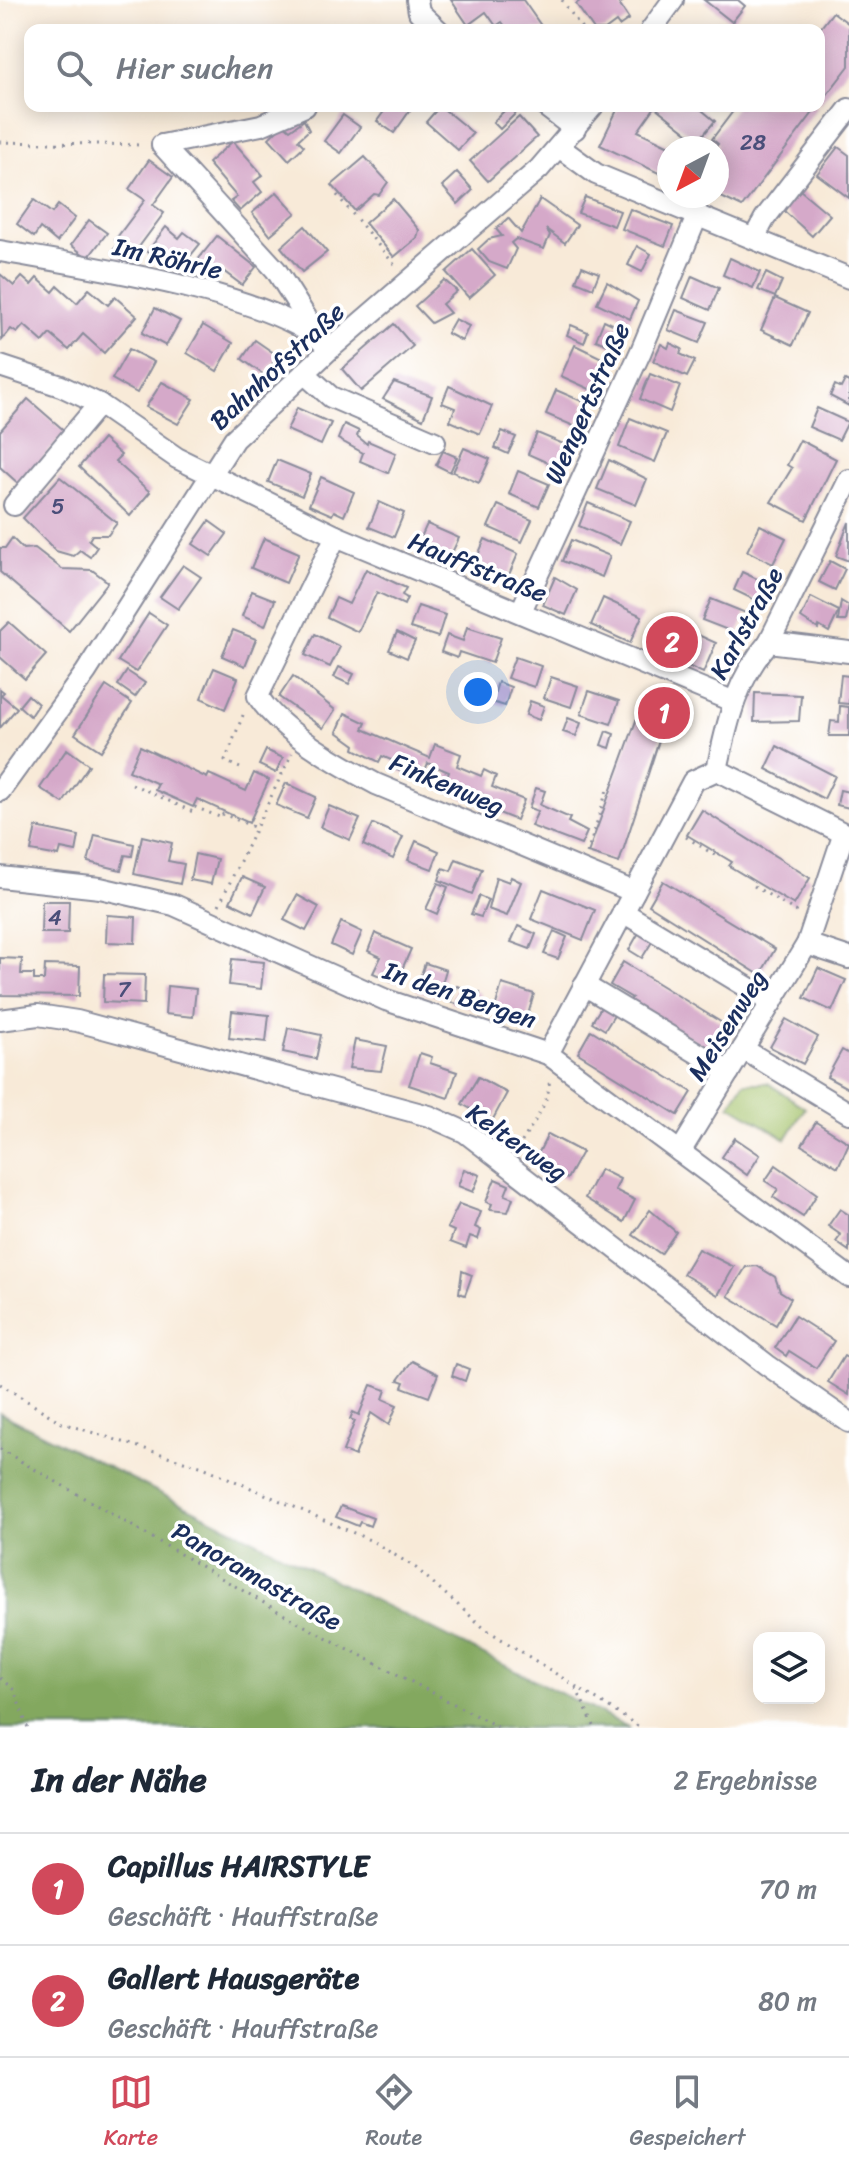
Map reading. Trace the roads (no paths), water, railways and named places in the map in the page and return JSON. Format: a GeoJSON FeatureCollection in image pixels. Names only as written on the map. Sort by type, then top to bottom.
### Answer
{"type":"FeatureCollection","features":[{"type":"Feature","properties":{"kind":"street"},"geometry":{"type":"LineString","coordinates":[[417,0],[419,12],[432,24]]}},
{"type":"Feature","properties":{"kind":"street"},"geometry":{"type":"LineString","coordinates":[[655,24],[673,0]]}},
{"type":"Feature","properties":{"kind":"street"},"geometry":{"type":"LineString","coordinates":[[754,238],[765,218],[849,109]]}},
{"type":"Feature","properties":{"kind":"street","name":"Im Röhrle"},"geometry":{"type":"LineString","coordinates":[[291,112],[261,125],[162,145],[276,270],[324,342]]}},
{"type":"Feature","properties":{"kind":"street"},"geometry":{"type":"LineString","coordinates":[[553,112],[575,129]]}},
{"type":"Feature","properties":{"kind":"street","name":"Bahnhofstraße"},"geometry":{"type":"LineString","coordinates":[[0,791],[86,672],[184,520],[208,475],[234,439],[304,373],[324,342],[409,281],[559,147],[588,112]]}},
{"type":"Feature","properties":{"kind":"street"},"geometry":{"type":"LineString","coordinates":[[559,147],[596,174],[849,278]]}},
{"type":"Feature","properties":{"kind":"street","name":"Wengertstraße"},"geometry":{"type":"LineString","coordinates":[[521,611],[641,351],[698,214]]}},
{"type":"Feature","properties":{"kind":"street","name":"Im Röhrle"},"geometry":{"type":"LineString","coordinates":[[0,251],[207,293],[278,315],[324,342]]}},
{"type":"Feature","properties":{"kind":"street","name":"Hauffstraße"},"geometry":{"type":"LineString","coordinates":[[0,366],[61,386],[99,404],[208,475],[336,536],[732,701]]}},
{"type":"Feature","properties":{"kind":"street"},"geometry":{"type":"LineString","coordinates":[[304,373],[331,397],[435,442]]}},
{"type":"Feature","properties":{"kind":"street"},"geometry":{"type":"LineString","coordinates":[[14,505],[99,404]]}},
{"type":"Feature","properties":{"kind":"street","name":"Karlstraße"},"geometry":{"type":"LineString","coordinates":[[717,770],[732,701],[757,656],[769,642],[849,480]]}},
{"type":"Feature","properties":{"kind":"street","name":"Finkenweg"},"geometry":{"type":"LineString","coordinates":[[336,536],[258,696],[268,712],[346,768],[376,784],[634,892]]}},
{"type":"Feature","properties":{"kind":"street"},"geometry":{"type":"LineString","coordinates":[[769,642],[849,652]]}},
{"type":"Feature","properties":{"kind":"street"},"geometry":{"type":"LineString","coordinates":[[544,1063],[693,781],[717,770],[846,836]]}},
{"type":"Feature","properties":{"kind":"street","name":"Meisenweg"},"geometry":{"type":"LineString","coordinates":[[680,1152],[807,944],[846,836]]}},
{"type":"Feature","properties":{"kind":"street","name":"In den Bergen"},"geometry":{"type":"LineString","coordinates":[[0,877],[100,888],[174,905],[386,1000],[544,1063],[680,1152],[849,1277]]}},
{"type":"Feature","properties":{"kind":"street"},"geometry":{"type":"LineString","coordinates":[[623,912],[772,1002]]}},
{"type":"Feature","properties":{"kind":"street"},"geometry":{"type":"LineString","coordinates":[[807,944],[849,958]]}},
{"type":"Feature","properties":{"kind":"street"},"geometry":{"type":"LineString","coordinates":[[584,985],[729,1072]]}},
{"type":"Feature","properties":{"kind":"street","name":"Kelterweg"},"geometry":{"type":"LineString","coordinates":[[0,1020],[38,1015],[77,1021],[429,1116],[465,1132],[511,1164],[767,1365],[849,1422]]}},
{"type":"Feature","properties":{"kind":"street"},"geometry":{"type":"LineString","coordinates":[[743,1049],[849,1113]]}},
{"type":"Feature","properties":{"kind":"place","name":"Gallert Hausgeräte"},"geometry":{"type":"Point","coordinates":[672,642]}},
{"type":"Feature","properties":{"kind":"place","name":"Capillus HAIRSTYLE"},"geometry":{"type":"Point","coordinates":[664,713]}}]}
